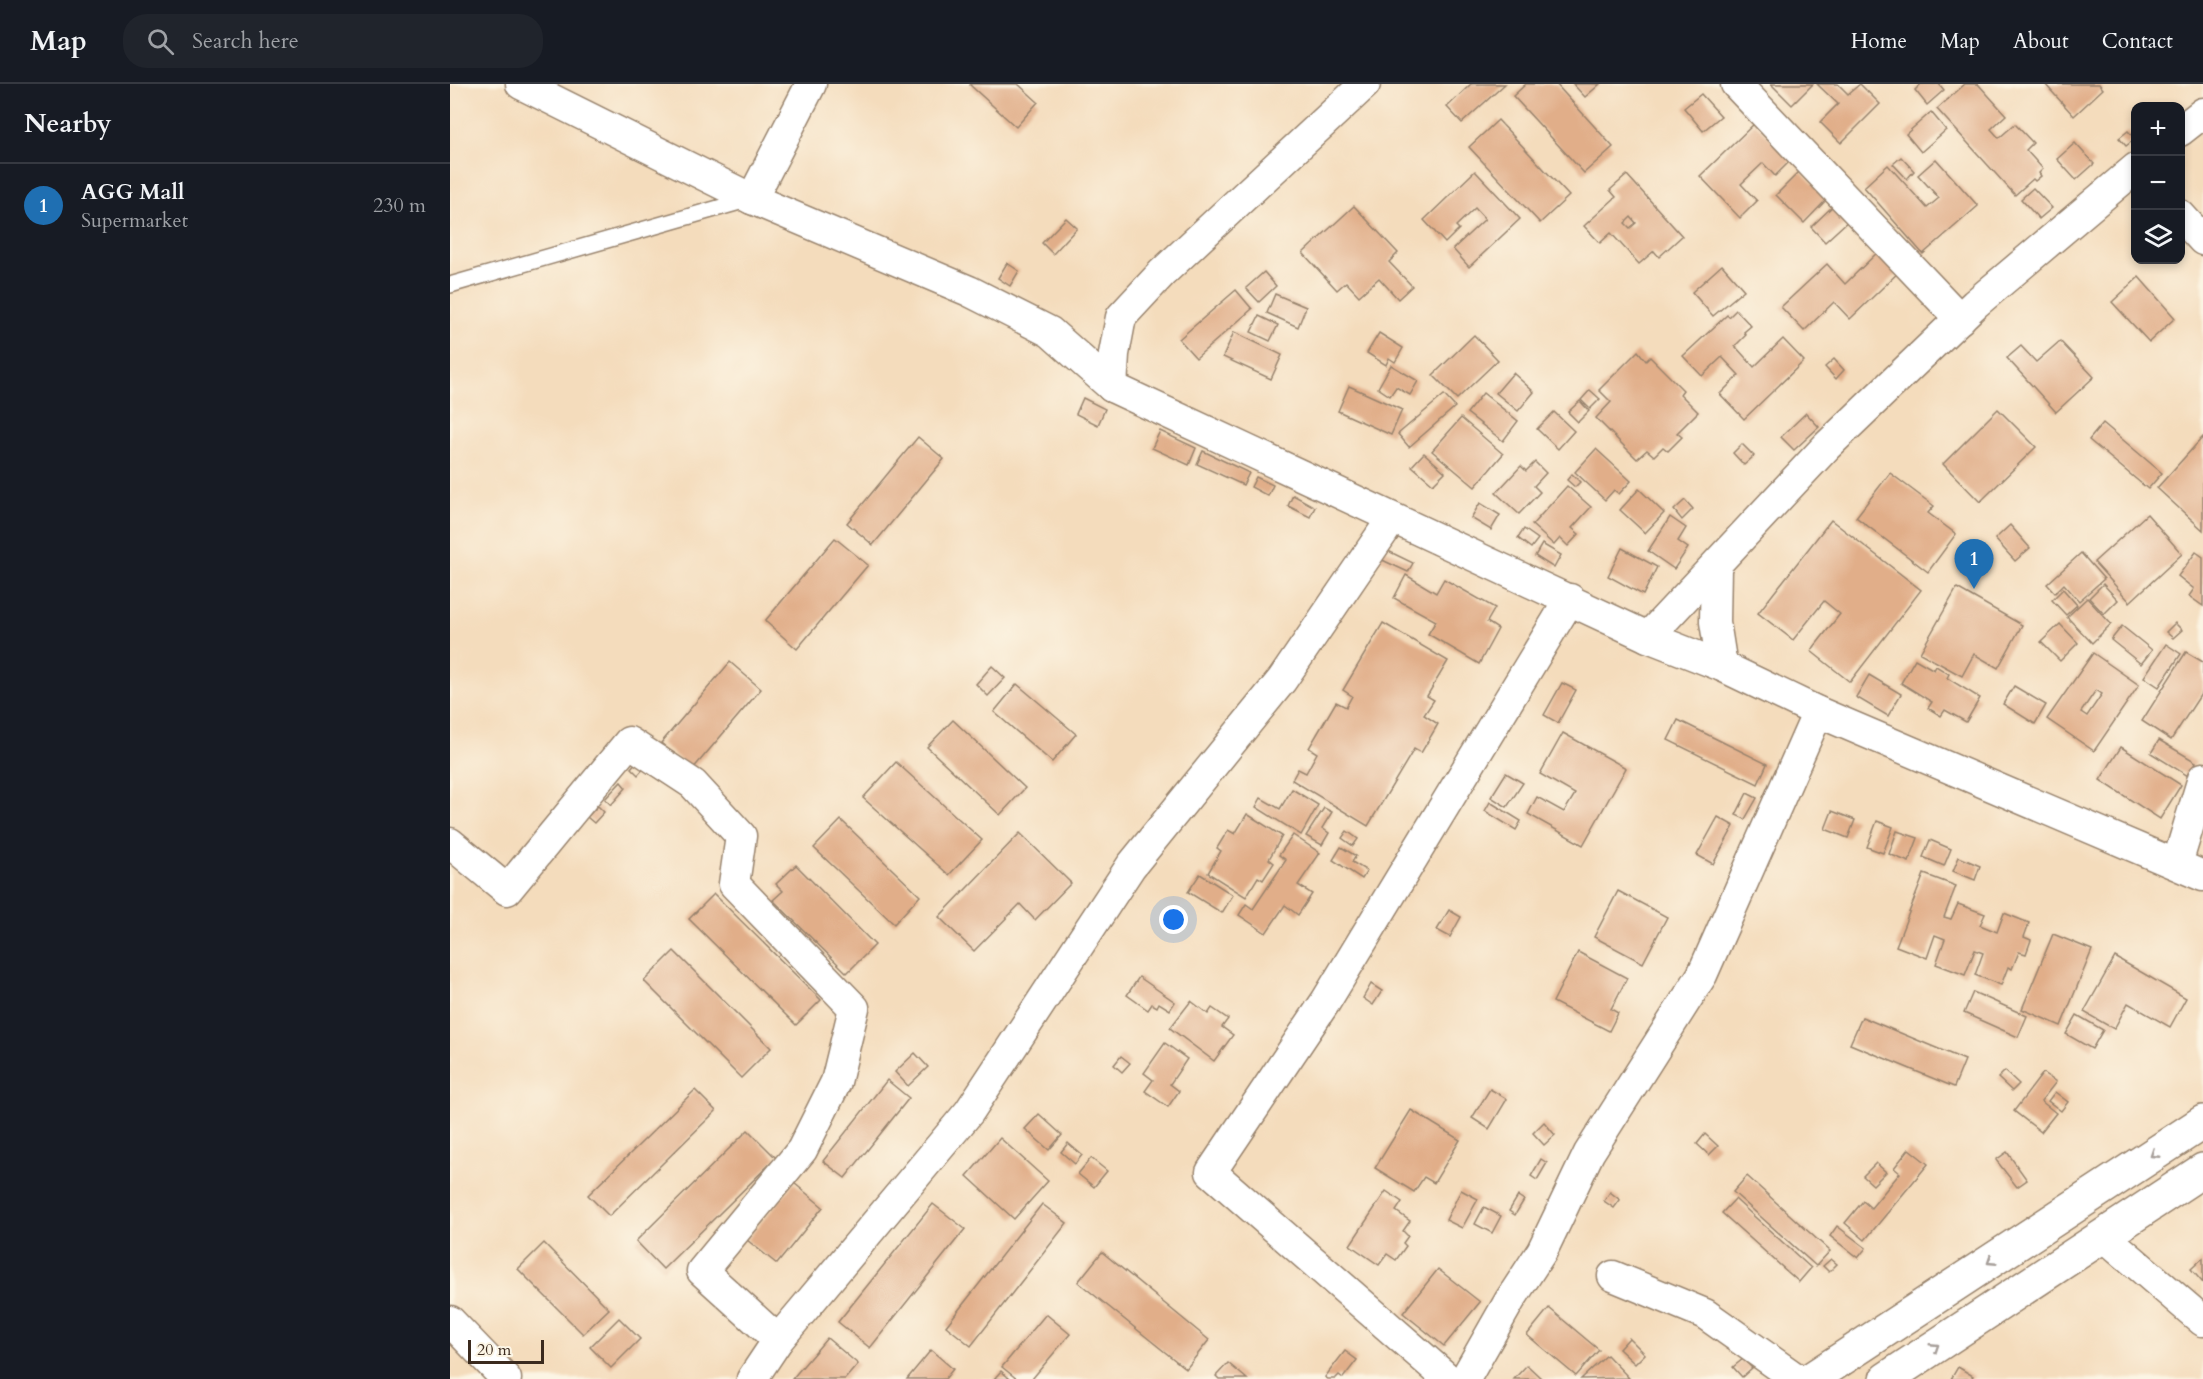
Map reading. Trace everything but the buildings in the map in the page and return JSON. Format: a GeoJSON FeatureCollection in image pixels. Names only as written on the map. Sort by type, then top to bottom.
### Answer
{"type":"FeatureCollection","features":[{"type":"Feature","properties":{"kind":"main road"},"geometry":{"type":"LineString","coordinates":[[1810,1379],[2203,1122]]}},
{"type":"Feature","properties":{"kind":"main road"},"geometry":{"type":"LineString","coordinates":[[1886,1379],[2203,1170]]}},
{"type":"Feature","properties":{"kind":"street"},"geometry":{"type":"LineString","coordinates":[[521,84],[752,199],[969,291],[1050,332],[1112,387],[1392,519],[1570,599],[1648,637],[1722,666],[1818,712],[2190,870],[2203,778]]}},
{"type":"Feature","properties":{"kind":"street"},"geometry":{"type":"LineString","coordinates":[[752,199],[811,84]]}},
{"type":"Feature","properties":{"kind":"street"},"geometry":{"type":"LineString","coordinates":[[1112,387],[1114,354],[1121,317],[1162,273],[1365,84]]}},
{"type":"Feature","properties":{"kind":"street"},"geometry":{"type":"LineString","coordinates":[[1736,84],[1959,319]]}},
{"type":"Feature","properties":{"kind":"street"},"geometry":{"type":"LineString","coordinates":[[2185,128],[2203,113]]}},
{"type":"Feature","properties":{"kind":"street"},"geometry":{"type":"LineString","coordinates":[[1648,637],[1827,446],[1959,319],[2131,172]]}},
{"type":"Feature","properties":{"kind":"street"},"geometry":{"type":"LineString","coordinates":[[2185,220],[2203,240]]}},
{"type":"Feature","properties":{"kind":"street"},"geometry":{"type":"LineString","coordinates":[[752,1379],[778,1340],[969,1112],[1131,866],[1282,680],[1392,519]]}},
{"type":"Feature","properties":{"kind":"street"},"geometry":{"type":"LineString","coordinates":[[1716,566],[1714,622],[1722,666]]}},
{"type":"Feature","properties":{"kind":"street"},"geometry":{"type":"LineString","coordinates":[[1448,1379],[1211,1172],[1326,1001],[1570,599]]}},
{"type":"Feature","properties":{"kind":"street"},"geometry":{"type":"LineString","coordinates":[[1465,1379],[1510,1300],[1542,1251],[1589,1153],[1702,975],[1818,712]]}},
{"type":"Feature","properties":{"kind":"street"},"geometry":{"type":"LineString","coordinates":[[450,843],[507,890],[629,742],[693,784],[741,836],[734,884],[854,1008],[836,1082],[802,1150],[702,1271],[778,1340]]}},
{"type":"Feature","properties":{"kind":"street"},"geometry":{"type":"LineString","coordinates":[[2104,1236],[2203,1321]]}},
{"type":"Feature","properties":{"kind":"street"},"geometry":{"type":"LineString","coordinates":[[1613,1276],[1705,1314],[1797,1379]]}},
{"type":"Feature","properties":{"kind":"street"},"geometry":{"type":"LineString","coordinates":[[450,1321],[507,1379]]}},
{"type":"Feature","properties":{"kind":"lane"},"geometry":{"type":"LineString","coordinates":[[450,285],[752,199]]}},
{"type":"Feature","properties":{"kind":"place","name":"AGG Mall"},"geometry":{"type":"Point","coordinates":[1974,589]}}]}
